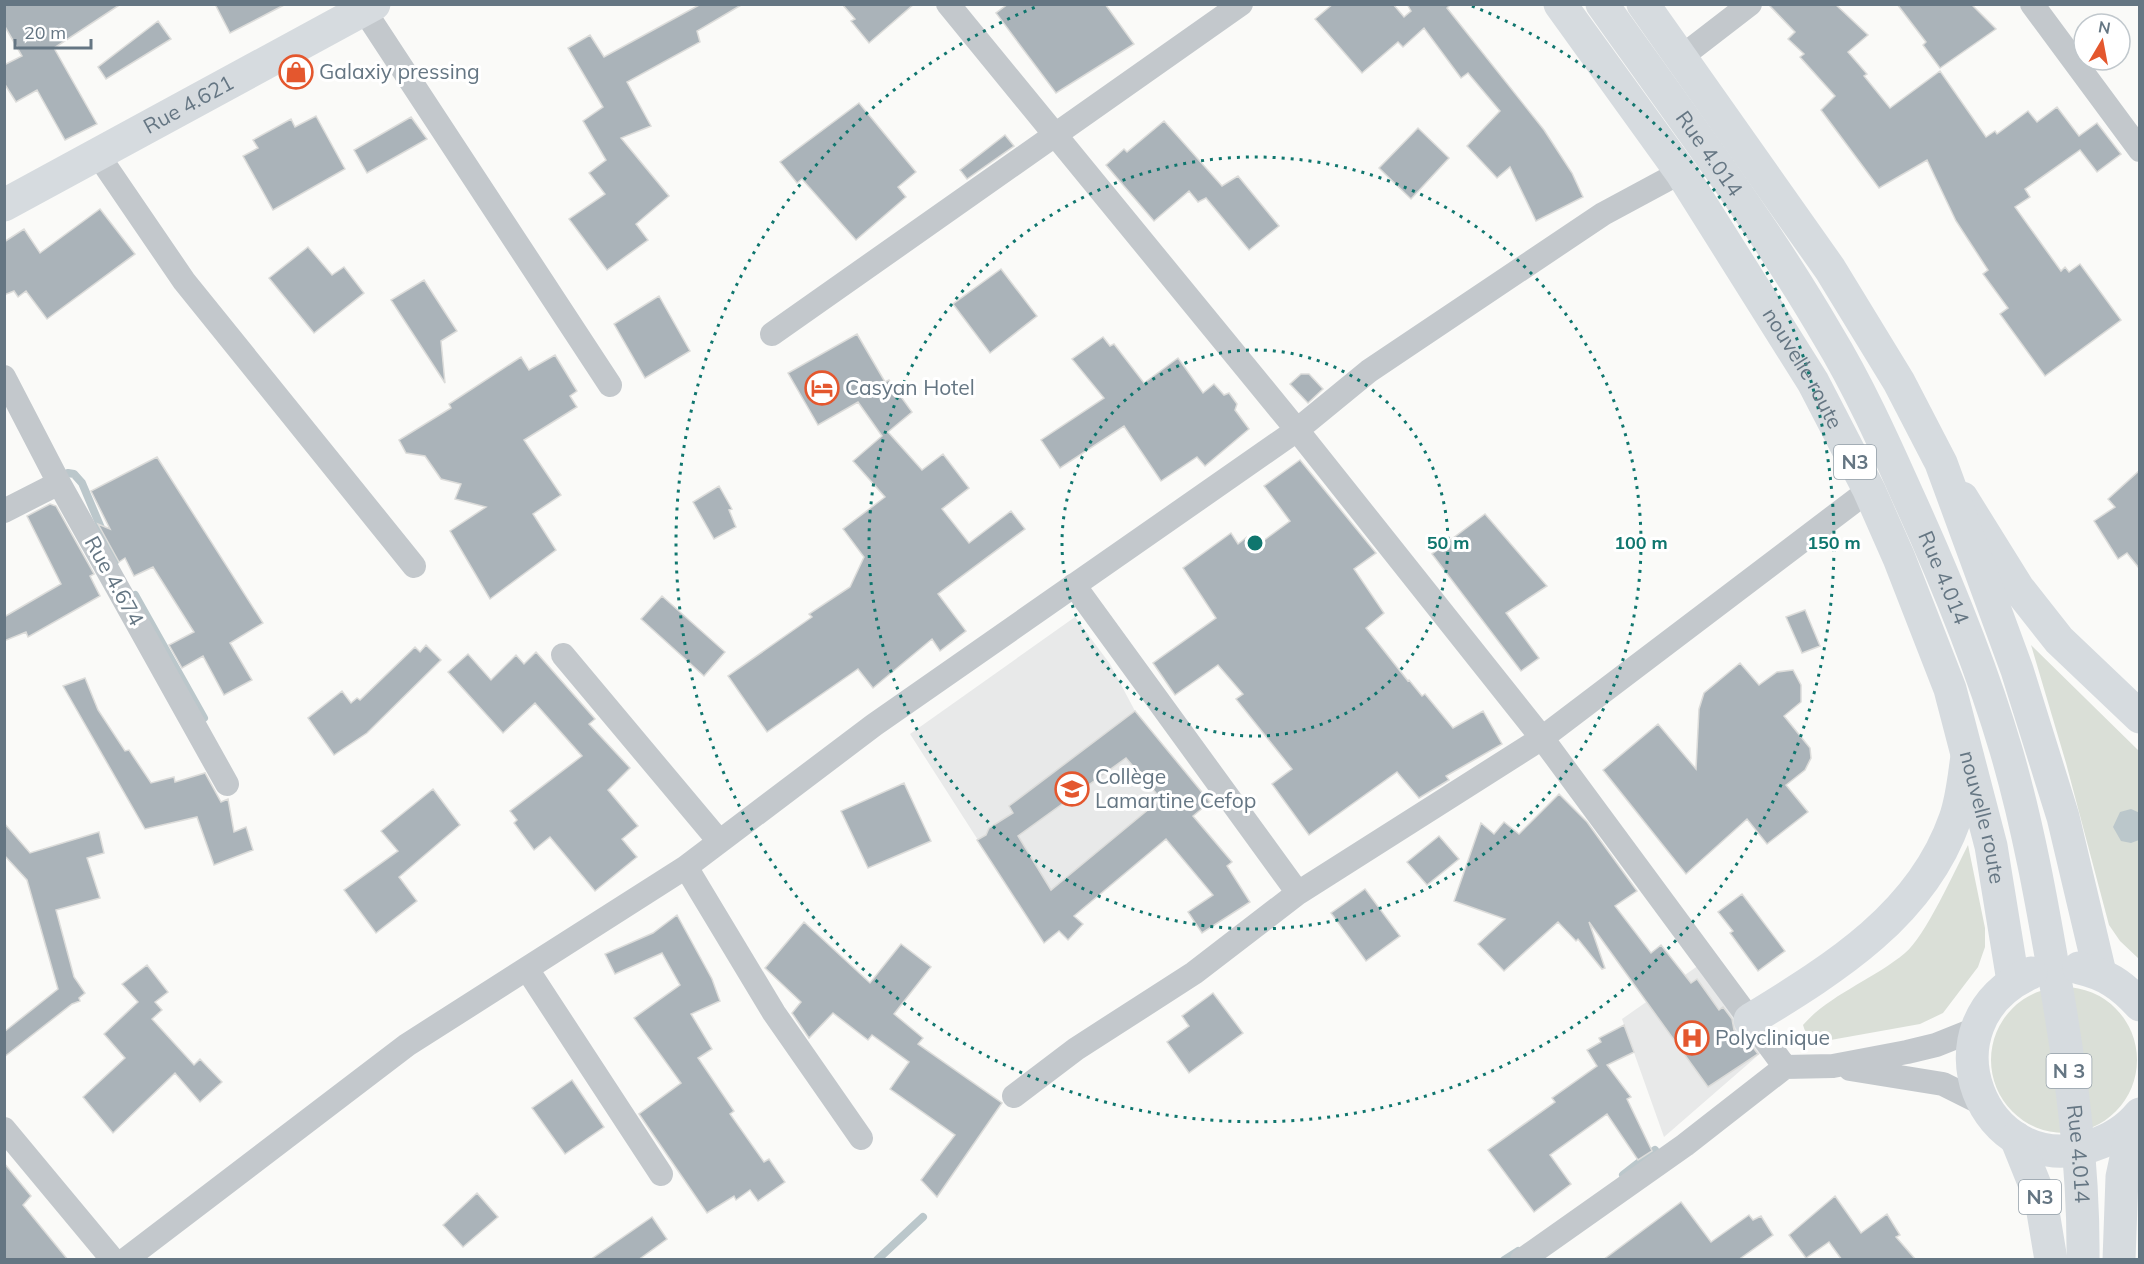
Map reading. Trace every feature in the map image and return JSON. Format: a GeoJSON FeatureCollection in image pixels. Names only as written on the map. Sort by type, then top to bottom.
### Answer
{"type":"FeatureCollection","features":[{"type":"Feature","properties":{"kind":"main road","name":"nouvelle route"},"geometry":{"type":"LineString","coordinates":[[1560,4],[1681,172],[1813,382],[1869,490],[1899,558],[1950,689],[1991,846],[2013,981]]}},
{"type":"Feature","properties":{"kind":"main road","name":"Rue 4.014"},"geometry":{"type":"LineString","coordinates":[[1602,4],[1687,120],[1786,266],[1830,338],[1880,434],[1954,595],[2007,752],[2044,915],[2064,1033],[2079,1153],[2083,1244]]}},
{"type":"Feature","properties":{"kind":"main road"},"geometry":{"type":"LineString","coordinates":[[1643,4],[1830,269],[1899,382],[1941,463],[2025,597],[2059,640],[2139,717]]}},
{"type":"Feature","properties":{"kind":"main road","name":"Rue 4.621"},"geometry":{"type":"LineString","coordinates":[[4,205],[366,6]]}},
{"type":"Feature","properties":{"kind":"main road"},"geometry":{"type":"LineString","coordinates":[[1941,463],[2017,670],[2060,806],[2100,973]]}},
{"type":"Feature","properties":{"kind":"main road"},"geometry":{"type":"LineString","coordinates":[[1750,1020],[1833,969],[1886,925],[1912,894],[1941,852],[1956,818],[1967,756]]}},
{"type":"Feature","properties":{"kind":"main road"},"geometry":{"type":"LineString","coordinates":[[2137,1118],[2109,1140],[2078,1150],[2046,1149],[2016,1138],[1998,1123],[1983,1104],[1972,1072],[1971,1055],[1976,1029],[1990,1002],[2013,981],[2040,969],[2071,966],[2100,973],[2124,987],[2139,1005]]}},
{"type":"Feature","properties":{"kind":"main road"},"geometry":{"type":"LineString","coordinates":[[2119,1260],[2122,1178],[2137,1118]]}},
{"type":"Feature","properties":{"kind":"main road","name":"N3"},"geometry":{"type":"LineString","coordinates":[[2016,1138],[2041,1200],[2048,1258]]}},
{"type":"Feature","properties":{"kind":"street"},"geometry":{"type":"LineString","coordinates":[[948,4],[1297,430],[1542,738],[1785,1067]]}},
{"type":"Feature","properties":{"kind":"street"},"geometry":{"type":"LineString","coordinates":[[772,334],[1241,4]]}},
{"type":"Feature","properties":{"kind":"street"},"geometry":{"type":"LineString","coordinates":[[1680,58],[1750,4]]}},
{"type":"Feature","properties":{"kind":"street"},"geometry":{"type":"LineString","coordinates":[[2032,4],[2139,150]]}},
{"type":"Feature","properties":{"kind":"street"},"geometry":{"type":"LineString","coordinates":[[366,6],[610,385]]}},
{"type":"Feature","properties":{"kind":"street"},"geometry":{"type":"LineString","coordinates":[[98,155],[184,281],[414,566]]}},
{"type":"Feature","properties":{"kind":"street"},"geometry":{"type":"LineString","coordinates":[[125,1260],[407,1045],[686,867],[874,725],[1297,430],[1379,364],[1603,214],[1681,172]]}},
{"type":"Feature","properties":{"kind":"street","name":"Rue 4.674"},"geometry":{"type":"LineString","coordinates":[[4,377],[59,483],[226,784]]}},
{"type":"Feature","properties":{"kind":"street"},"geometry":{"type":"LineString","coordinates":[[4,511],[59,483]]}},
{"type":"Feature","properties":{"kind":"street"},"geometry":{"type":"LineString","coordinates":[[1014,1096],[1076,1049],[1194,973],[1298,893],[1542,738],[1869,490]]}},
{"type":"Feature","properties":{"kind":"street"},"geometry":{"type":"LineString","coordinates":[[1074,585],[1298,893]]}},
{"type":"Feature","properties":{"kind":"street"},"geometry":{"type":"LineString","coordinates":[[563,655],[719,841]]}},
{"type":"Feature","properties":{"kind":"street"},"geometry":{"type":"LineString","coordinates":[[686,867],[774,1013],[861,1138]]}},
{"type":"Feature","properties":{"kind":"street"},"geometry":{"type":"LineString","coordinates":[[527,969],[661,1174]]}},
{"type":"Feature","properties":{"kind":"street"},"geometry":{"type":"LineString","coordinates":[[1522,1260],[1676,1152],[1785,1067],[1833,1066],[1936,1045],[1976,1029]]}},
{"type":"Feature","properties":{"kind":"street"},"geometry":{"type":"LineString","coordinates":[[1833,1066],[1943,1084],[1983,1104]]}},
{"type":"Feature","properties":{"kind":"street"},"geometry":{"type":"LineString","coordinates":[[4,1129],[112,1260]]}},
{"type":"Feature","properties":{"kind":"shaded area","name":"Collège Lamartine Cefop"},"geometry":{"type":"Polygon","coordinates":[[[1075,617],[1110,664],[1135,711],[1210,802],[1074,916],[1068,940],[1059,931],[1044,943],[910,734],[1075,617]]]}},
{"type":"Feature","properties":{"kind":"shaded area"},"geometry":{"type":"Polygon","coordinates":[[[2031,645],[2139,751],[2139,959],[2120,941],[2109,925],[2066,763],[2031,645]]]}},
{"type":"Feature","properties":{"kind":"shaded area"},"geometry":{"type":"Polygon","coordinates":[[[2131,809],[2140,813],[2139,840],[2131,843],[2121,841],[2113,827],[2120,812],[2131,809]]]}},
{"type":"Feature","properties":{"kind":"shaded area"},"geometry":{"type":"Polygon","coordinates":[[[1968,845],[1985,928],[1985,947],[1978,967],[1943,1013],[1920,1024],[1825,1041],[1808,1035],[1803,1025],[1814,1014],[1893,962],[1913,945],[1948,886],[1968,845]]]}},
{"type":"Feature","properties":{"kind":"shaded area","name":"Polyclinique"},"geometry":{"type":"Polygon","coordinates":[[[1702,963],[1763,1051],[1664,1137],[1622,1019],[1702,963]]]}},
{"type":"Feature","properties":{"kind":"shaded area"},"geometry":{"type":"Polygon","coordinates":[[[2064,987],[2092,993],[2115,1009],[2131,1032],[2137,1060],[2131,1088],[2115,1111],[2092,1127],[2064,1133],[2036,1127],[2013,1111],[1997,1088],[1991,1060],[1997,1032],[2013,1009],[2036,993],[2064,987]]]}},
{"type":"Feature","properties":{"kind":"building"},"geometry":{"type":"Polygon","coordinates":[[[4,4],[121,4],[54,48],[97,124],[65,140],[37,90],[16,102],[4,83],[4,65],[22,56],[4,25],[4,4]]]}},
{"type":"Feature","properties":{"kind":"building"},"geometry":{"type":"Polygon","coordinates":[[[215,4],[286,4],[230,33],[215,4]]]}},
{"type":"Feature","properties":{"kind":"building"},"geometry":{"type":"Polygon","coordinates":[[[701,4],[743,4],[697,31],[700,42],[627,82],[651,126],[621,138],[669,196],[636,224],[648,240],[607,270],[569,219],[605,194],[589,173],[606,160],[583,121],[603,107],[568,48],[590,35],[604,57],[701,4]]]}},
{"type":"Feature","properties":{"kind":"building"},"geometry":{"type":"Polygon","coordinates":[[[842,4],[914,4],[869,43],[851,21],[855,19],[842,4]]]}},
{"type":"Feature","properties":{"kind":"building"},"geometry":{"type":"Polygon","coordinates":[[[1008,4],[1105,4],[1134,44],[1056,93],[996,13],[1008,4]]]}},
{"type":"Feature","properties":{"kind":"building"},"geometry":{"type":"Polygon","coordinates":[[[1333,4],[1393,4],[1404,17],[1411,11],[1407,4],[1451,4],[1447,8],[1544,130],[1572,173],[1583,197],[1536,221],[1510,167],[1497,178],[1467,146],[1500,111],[1468,73],[1461,78],[1424,28],[1403,47],[1398,42],[1362,73],[1315,19],[1333,4]]]}},
{"type":"Feature","properties":{"kind":"building"},"geometry":{"type":"Polygon","coordinates":[[[1768,4],[1835,4],[1868,35],[1848,52],[1867,74],[1864,76],[1890,108],[1940,71],[1986,137],[1995,131],[1997,134],[2028,111],[2037,122],[2057,107],[2079,136],[2097,123],[2121,154],[2097,172],[2080,150],[2025,189],[2030,197],[2015,207],[2061,271],[2065,267],[2069,272],[2080,264],[2121,320],[2045,376],[2000,314],[2008,308],[1983,274],[1988,270],[1956,221],[1927,160],[1879,188],[1821,110],[1835,96],[1800,57],[1804,54],[1788,39],[1795,32],[1768,4]]]}},
{"type":"Feature","properties":{"kind":"building"},"geometry":{"type":"Polygon","coordinates":[[[1897,4],[1971,4],[1996,29],[1940,68],[1923,45],[1926,42],[1897,4]]]}},
{"type":"Feature","properties":{"kind":"building"},"geometry":{"type":"Polygon","coordinates":[[[158,21],[171,39],[106,79],[98,67],[158,21]]]}},
{"type":"Feature","properties":{"kind":"building"},"geometry":{"type":"Polygon","coordinates":[[[859,103],[916,172],[898,187],[906,197],[856,240],[802,179],[797,183],[780,162],[859,103]]]}},
{"type":"Feature","properties":{"kind":"building"},"geometry":{"type":"Polygon","coordinates":[[[316,116],[345,169],[273,210],[243,156],[258,148],[253,140],[291,119],[295,127],[316,116]]]}},
{"type":"Feature","properties":{"kind":"building"},"geometry":{"type":"Polygon","coordinates":[[[411,117],[427,139],[367,173],[354,150],[411,117]]]}},
{"type":"Feature","properties":{"kind":"building"},"geometry":{"type":"Polygon","coordinates":[[[1164,121],[1222,186],[1238,176],[1279,226],[1249,250],[1206,198],[1198,202],[1189,191],[1154,221],[1106,165],[1124,149],[1127,152],[1164,121]]]}},
{"type":"Feature","properties":{"kind":"building"},"geometry":{"type":"Polygon","coordinates":[[[1418,128],[1449,158],[1411,199],[1379,168],[1418,128]]]}},
{"type":"Feature","properties":{"kind":"building"},"geometry":{"type":"Polygon","coordinates":[[[1005,135],[1014,146],[967,179],[960,170],[1005,135]]]}},
{"type":"Feature","properties":{"kind":"building"},"geometry":{"type":"Polygon","coordinates":[[[100,209],[135,254],[47,319],[26,291],[18,297],[14,291],[4,295],[4,242],[24,229],[40,253],[100,209]]]}},
{"type":"Feature","properties":{"kind":"building"},"geometry":{"type":"Polygon","coordinates":[[[308,247],[332,275],[344,267],[364,293],[314,333],[269,278],[308,247]]]}},
{"type":"Feature","properties":{"kind":"building"},"geometry":{"type":"Polygon","coordinates":[[[1001,269],[1037,316],[990,353],[953,304],[1001,269]]]}},
{"type":"Feature","properties":{"kind":"building"},"geometry":{"type":"Polygon","coordinates":[[[424,280],[457,331],[441,341],[445,383],[391,300],[424,280]]]}},
{"type":"Feature","properties":{"kind":"building"},"geometry":{"type":"Polygon","coordinates":[[[659,296],[690,351],[645,378],[614,324],[659,296]]]}},
{"type":"Feature","properties":{"kind":"building"},"geometry":{"type":"Polygon","coordinates":[[[857,334],[885,382],[889,380],[912,412],[888,432],[922,470],[943,454],[969,488],[942,509],[969,543],[1011,511],[1025,529],[938,594],[966,631],[940,651],[932,639],[873,688],[858,669],[767,732],[728,676],[812,617],[809,614],[850,587],[864,557],[843,529],[885,497],[853,461],[882,436],[858,402],[818,425],[788,373],[857,334]]]}},
{"type":"Feature","properties":{"kind":"building"},"geometry":{"type":"Polygon","coordinates":[[[1103,337],[1110,346],[1114,344],[1144,383],[1178,358],[1203,393],[1214,384],[1224,395],[1229,393],[1237,404],[1235,410],[1249,429],[1205,466],[1197,457],[1161,481],[1124,426],[1060,468],[1041,440],[1104,398],[1072,359],[1103,337]]]}},
{"type":"Feature","properties":{"kind":"building"},"geometry":{"type":"Polygon","coordinates":[[[555,355],[577,391],[570,396],[577,407],[524,440],[561,495],[533,514],[556,550],[490,599],[450,531],[486,507],[455,499],[461,484],[441,479],[425,456],[406,453],[399,440],[451,408],[449,404],[521,357],[529,370],[555,355]]]}},
{"type":"Feature","properties":{"kind":"building"},"geometry":{"type":"Polygon","coordinates":[[[1301,374],[1309,374],[1323,389],[1308,403],[1290,384],[1301,374]]]}},
{"type":"Feature","properties":{"kind":"building"},"geometry":{"type":"Polygon","coordinates":[[[157,457],[263,623],[230,643],[252,680],[224,695],[203,656],[182,668],[169,645],[194,632],[153,567],[134,576],[125,558],[119,562],[98,524],[110,529],[91,491],[157,457]]]}},
{"type":"Feature","properties":{"kind":"building"},"geometry":{"type":"Polygon","coordinates":[[[1300,460],[1376,553],[1354,569],[1384,613],[1366,628],[1408,681],[1422,696],[1425,694],[1453,728],[1483,711],[1502,744],[1446,776],[1449,780],[1419,798],[1397,772],[1309,835],[1272,784],[1292,769],[1236,699],[1243,694],[1218,665],[1175,695],[1153,663],[1216,618],[1183,568],[1231,533],[1238,544],[1247,537],[1255,547],[1290,521],[1264,486],[1300,460]]]}},
{"type":"Feature","properties":{"kind":"building"},"geometry":{"type":"Polygon","coordinates":[[[2139,471],[2139,568],[2127,553],[2118,559],[2094,521],[2115,507],[2108,499],[2139,471]]]}},
{"type":"Feature","properties":{"kind":"building"},"geometry":{"type":"Polygon","coordinates":[[[719,486],[732,509],[729,510],[736,527],[714,539],[693,502],[719,486]]]}},
{"type":"Feature","properties":{"kind":"building"},"geometry":{"type":"Polygon","coordinates":[[[50,504],[56,506],[94,574],[90,576],[100,596],[28,637],[26,632],[4,641],[4,617],[61,584],[27,516],[50,504]]]}},
{"type":"Feature","properties":{"kind":"building"},"geometry":{"type":"Polygon","coordinates":[[[1485,514],[1547,586],[1506,613],[1539,658],[1521,671],[1432,554],[1485,514]]]}},
{"type":"Feature","properties":{"kind":"building"},"geometry":{"type":"Polygon","coordinates":[[[662,596],[725,652],[704,676],[641,619],[662,596]]]}},
{"type":"Feature","properties":{"kind":"building"},"geometry":{"type":"Polygon","coordinates":[[[1805,610],[1820,646],[1802,653],[1786,617],[1805,610]]]}},
{"type":"Feature","properties":{"kind":"building"},"geometry":{"type":"Polygon","coordinates":[[[426,645],[441,660],[367,733],[334,755],[308,718],[342,691],[351,703],[357,698],[360,700],[415,647],[420,652],[426,645]]]}},
{"type":"Feature","properties":{"kind":"building"},"geometry":{"type":"Polygon","coordinates":[[[536,652],[595,719],[589,724],[630,768],[608,790],[638,826],[622,839],[637,857],[595,891],[550,837],[534,850],[514,823],[517,820],[510,811],[582,756],[535,703],[503,733],[448,672],[468,654],[491,680],[516,655],[524,664],[536,652]]]}},
{"type":"Feature","properties":{"kind":"building"},"geometry":{"type":"Polygon","coordinates":[[[1740,663],[1759,685],[1777,672],[1793,670],[1801,685],[1801,702],[1784,716],[1810,748],[1811,758],[1805,770],[1786,785],[1808,812],[1767,844],[1747,819],[1686,874],[1603,770],[1658,724],[1696,769],[1699,709],[1704,693],[1740,663]]]}},
{"type":"Feature","properties":{"kind":"building"},"geometry":{"type":"Polygon","coordinates":[[[85,678],[98,710],[125,751],[129,750],[151,783],[174,777],[175,782],[205,773],[221,802],[228,799],[234,832],[246,827],[253,850],[214,865],[197,817],[145,829],[63,686],[85,678]]]}},
{"type":"Feature","properties":{"kind":"building"},"geometry":{"type":"Polygon","coordinates":[[[1135,711],[1210,802],[1193,816],[1232,862],[1227,866],[1250,902],[1202,933],[1188,912],[1213,895],[1166,839],[1074,916],[1083,924],[1068,940],[1059,931],[1044,943],[977,840],[986,835],[989,828],[1013,813],[1009,806],[1135,711]],[[1126,758],[1018,836],[1051,890],[1161,799],[1126,758]]]}},
{"type":"Feature","properties":{"kind":"building"},"geometry":{"type":"Polygon","coordinates":[[[904,783],[931,841],[868,868],[841,811],[904,783]]]}},
{"type":"Feature","properties":{"kind":"building"},"geometry":{"type":"Polygon","coordinates":[[[433,789],[460,825],[399,877],[417,901],[376,933],[344,890],[398,851],[381,831],[433,789]]]}},
{"type":"Feature","properties":{"kind":"building"},"geometry":{"type":"Polygon","coordinates":[[[1559,794],[1587,822],[1637,891],[1615,906],[1651,953],[1661,945],[1691,983],[1697,979],[1719,1010],[1723,1007],[1732,1019],[1734,1030],[1746,1038],[1758,1054],[1708,1087],[1589,922],[1605,968],[1602,969],[1578,939],[1576,941],[1558,922],[1504,971],[1478,944],[1505,919],[1454,901],[1481,823],[1494,834],[1504,822],[1519,834],[1559,794]]]}},
{"type":"Feature","properties":{"kind":"building"},"geometry":{"type":"Polygon","coordinates":[[[4,823],[30,853],[99,832],[104,853],[87,858],[100,898],[56,910],[74,977],[85,993],[79,998],[80,1001],[72,1004],[4,1057],[4,1032],[58,989],[27,880],[4,855],[4,823]]]}},
{"type":"Feature","properties":{"kind":"building"},"geometry":{"type":"Polygon","coordinates":[[[1439,836],[1459,859],[1427,885],[1407,862],[1439,836]]]}},
{"type":"Feature","properties":{"kind":"building"},"geometry":{"type":"Polygon","coordinates":[[[1365,889],[1400,936],[1366,961],[1331,913],[1365,889]]]}},
{"type":"Feature","properties":{"kind":"building"},"geometry":{"type":"Polygon","coordinates":[[[1742,894],[1785,951],[1758,971],[1730,933],[1733,931],[1718,912],[1742,894]]]}},
{"type":"Feature","properties":{"kind":"building"},"geometry":{"type":"Polygon","coordinates":[[[677,915],[712,979],[720,1001],[691,1014],[712,1049],[698,1058],[734,1111],[730,1114],[764,1162],[769,1159],[785,1182],[758,1201],[750,1190],[736,1200],[734,1196],[707,1213],[639,1114],[681,1083],[634,1018],[680,985],[662,953],[615,974],[605,954],[653,933],[677,915]]]}},
{"type":"Feature","properties":{"kind":"building"},"geometry":{"type":"Polygon","coordinates":[[[804,922],[870,983],[901,944],[931,967],[894,1014],[923,1038],[918,1044],[1002,1103],[937,1197],[921,1180],[955,1135],[890,1089],[909,1062],[872,1035],[868,1040],[833,1013],[809,1038],[792,1013],[801,1002],[765,968],[804,922]]]}},
{"type":"Feature","properties":{"kind":"building"},"geometry":{"type":"Polygon","coordinates":[[[147,965],[168,992],[155,1002],[162,1010],[152,1019],[194,1065],[200,1059],[222,1082],[200,1102],[175,1073],[113,1133],[83,1097],[125,1058],[104,1034],[138,1002],[122,984],[147,965]]]}},
{"type":"Feature","properties":{"kind":"building"},"geometry":{"type":"Polygon","coordinates":[[[1213,993],[1243,1033],[1189,1073],[1167,1042],[1189,1026],[1182,1016],[1213,993]]]}},
{"type":"Feature","properties":{"kind":"building"},"geometry":{"type":"Polygon","coordinates":[[[1624,1025],[1634,1052],[1607,1065],[1631,1097],[1627,1099],[1652,1151],[1638,1160],[1607,1114],[1550,1155],[1571,1184],[1534,1212],[1488,1150],[1555,1102],[1552,1098],[1597,1066],[1587,1050],[1601,1042],[1599,1038],[1624,1025]]]}},
{"type":"Feature","properties":{"kind":"building"},"geometry":{"type":"Polygon","coordinates":[[[572,1080],[604,1127],[565,1154],[532,1108],[572,1080]]]}},
{"type":"Feature","properties":{"kind":"building"},"geometry":{"type":"Polygon","coordinates":[[[4,1163],[31,1196],[23,1205],[68,1260],[4,1260],[4,1163]]]}},
{"type":"Feature","properties":{"kind":"building"},"geometry":{"type":"Polygon","coordinates":[[[477,1193],[498,1217],[463,1247],[443,1225],[477,1193]]]}},
{"type":"Feature","properties":{"kind":"building"},"geometry":{"type":"Polygon","coordinates":[[[1835,1196],[1861,1233],[1887,1214],[1900,1235],[1896,1237],[1916,1260],[1842,1260],[1829,1242],[1806,1258],[1789,1235],[1835,1196]]]}},
{"type":"Feature","properties":{"kind":"building"},"geometry":{"type":"Polygon","coordinates":[[[1681,1202],[1711,1242],[1749,1215],[1753,1220],[1761,1216],[1773,1235],[1738,1260],[1603,1260],[1681,1202]]]}},
{"type":"Feature","properties":{"kind":"building"},"geometry":{"type":"Polygon","coordinates":[[[652,1217],[667,1239],[638,1260],[590,1260],[652,1217]]]}},
{"type":"Feature","properties":{"kind":"waterway"},"geometry":{"type":"LineString","coordinates":[[68,473],[74,474],[82,483],[115,561]]}},
{"type":"Feature","properties":{"kind":"waterway"},"geometry":{"type":"LineString","coordinates":[[135,595],[204,718]]}},
{"type":"Feature","properties":{"kind":"waterway"},"geometry":{"type":"LineString","coordinates":[[1623,1175],[1655,1150]]}},
{"type":"Feature","properties":{"kind":"waterway"},"geometry":{"type":"LineString","coordinates":[[877,1260],[923,1217]]}},
{"type":"Feature","properties":{"kind":"waterway"},"geometry":{"type":"LineString","coordinates":[[1504,1260],[1518,1251]]}},
{"type":"Feature","properties":{"kind":"place","name":"Galaxiy pressing"},"geometry":{"type":"Point","coordinates":[296,72]}},
{"type":"Feature","properties":{"kind":"place","name":"Casyan Hotel"},"geometry":{"type":"Point","coordinates":[822,388]}},
{"type":"Feature","properties":{"kind":"place","name":"Collège Lamartine Cefop"},"geometry":{"type":"Point","coordinates":[1072,789]}},
{"type":"Feature","properties":{"kind":"place","name":"Polyclinique"},"geometry":{"type":"Point","coordinates":[1692,1038]}}]}
